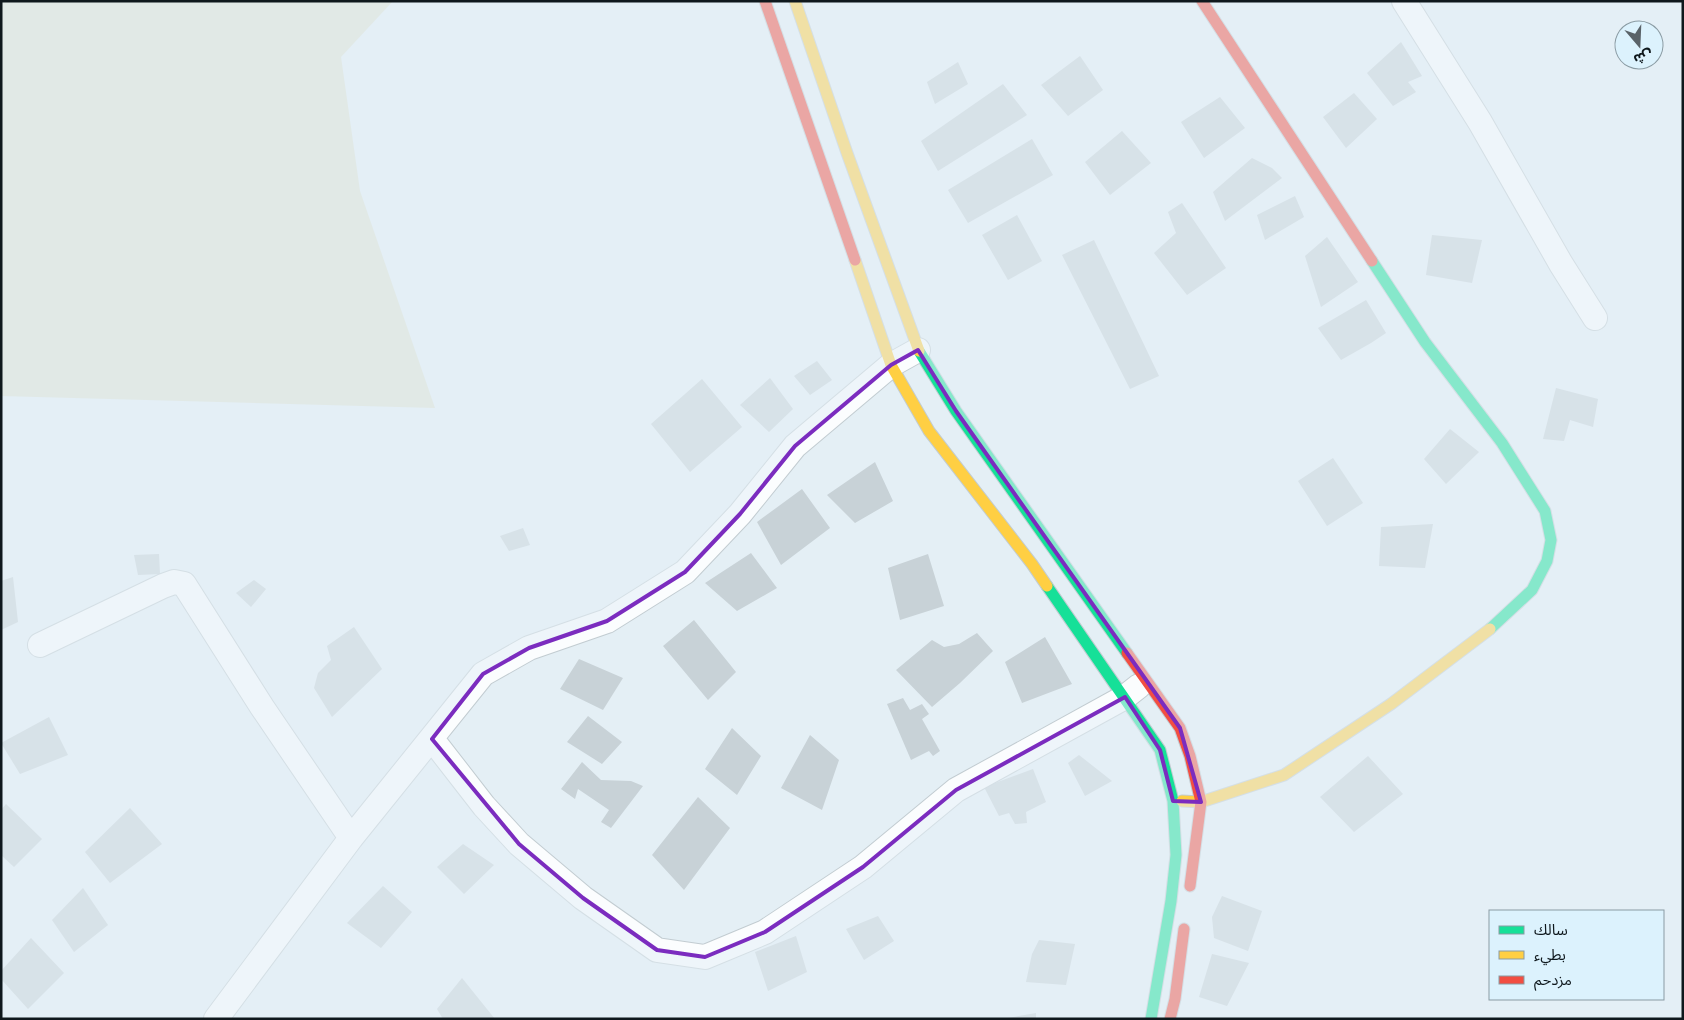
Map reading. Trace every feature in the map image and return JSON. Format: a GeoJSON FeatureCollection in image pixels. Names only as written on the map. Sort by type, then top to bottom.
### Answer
{"type":"FeatureCollection","features":[{"type":"Feature","properties":{"kind":"street"},"geometry":{"type":"LineString","coordinates":[[765,1],[891,365],[929,431],[1032,564],[1160,750],[1173,801],[1176,855],[1171,901],[1151,1019]]}},
{"type":"Feature","properties":{"kind":"street"},"geometry":{"type":"LineString","coordinates":[[796,1],[847,153],[918,350],[956,411],[1180,728],[1190,756],[1201,802],[1189,898]]}},
{"type":"Feature","properties":{"kind":"street"},"geometry":{"type":"LineString","coordinates":[[1173,801],[1201,802],[1284,775],[1399,698],[1494,626],[1532,590],[1547,561],[1551,540],[1545,511],[1502,443],[1426,342],[1202,1]]}},
{"type":"Feature","properties":{"kind":"street"},"geometry":{"type":"LineString","coordinates":[[1404,1],[1480,122],[1561,264],[1595,318]]}},
{"type":"Feature","properties":{"kind":"street"},"geometry":{"type":"LineString","coordinates":[[216,1019],[351,838],[483,674],[529,648],[607,621],[685,572],[740,514],[795,446],[891,365],[918,350]]}},
{"type":"Feature","properties":{"kind":"street"},"geometry":{"type":"LineString","coordinates":[[40,645],[164,586],[174,582],[184,584],[262,707],[351,838]]}},
{"type":"Feature","properties":{"kind":"street"},"geometry":{"type":"LineString","coordinates":[[432,739],[484,806],[519,844],[583,898],[657,950],[705,957],[765,932],[863,866],[956,790],[1124,697],[1146,680]]}},
{"type":"Feature","properties":{"kind":"street"},"geometry":{"type":"LineString","coordinates":[[1170,1019],[1175,999],[1186,916]]}},
{"type":"Feature","properties":{"kind":"highlighted area"},"geometry":{"type":"Polygon","coordinates":[[[918,350],[956,411],[1180,728],[1201,802],[1173,801],[1160,750],[1125,697],[956,790],[863,867],[765,932],[705,957],[657,950],[583,898],[519,844],[432,739],[483,674],[529,648],[607,621],[685,572],[740,514],[795,446],[891,365],[918,350]]]}},
{"type":"Feature","properties":{"kind":"shaded area"},"geometry":{"type":"Polygon","coordinates":[[[1,1],[393,1],[341,57],[360,191],[435,408],[1,396],[1,1]]]}},
{"type":"Feature","properties":{"kind":"building"},"geometry":{"type":"Polygon","coordinates":[[[1401,42],[1422,76],[1408,82],[1416,92],[1393,106],[1367,73],[1401,42]]]}},
{"type":"Feature","properties":{"kind":"building"},"geometry":{"type":"Polygon","coordinates":[[[1080,56],[1103,90],[1068,116],[1041,85],[1080,56]]]}},
{"type":"Feature","properties":{"kind":"building"},"geometry":{"type":"Polygon","coordinates":[[[958,62],[968,84],[935,104],[927,82],[958,62]]]}},
{"type":"Feature","properties":{"kind":"building"},"geometry":{"type":"Polygon","coordinates":[[[1003,84],[1027,115],[938,171],[921,141],[1003,84]]]}},
{"type":"Feature","properties":{"kind":"building"},"geometry":{"type":"Polygon","coordinates":[[[1354,93],[1377,119],[1346,148],[1323,117],[1354,93]]]}},
{"type":"Feature","properties":{"kind":"building"},"geometry":{"type":"Polygon","coordinates":[[[1220,97],[1245,128],[1204,158],[1181,122],[1220,97]]]}},
{"type":"Feature","properties":{"kind":"building"},"geometry":{"type":"Polygon","coordinates":[[[1122,131],[1151,163],[1110,195],[1085,162],[1122,131]]]}},
{"type":"Feature","properties":{"kind":"building"},"geometry":{"type":"Polygon","coordinates":[[[1032,139],[1053,175],[968,223],[948,190],[1032,139]]]}},
{"type":"Feature","properties":{"kind":"building"},"geometry":{"type":"Polygon","coordinates":[[[1252,158],[1272,168],[1282,178],[1225,221],[1213,192],[1252,158]]]}},
{"type":"Feature","properties":{"kind":"building"},"geometry":{"type":"Polygon","coordinates":[[[1295,196],[1304,217],[1265,240],[1257,215],[1295,196]]]}},
{"type":"Feature","properties":{"kind":"building"},"geometry":{"type":"Polygon","coordinates":[[[1182,203],[1226,268],[1187,295],[1154,253],[1176,233],[1168,212],[1182,203]]]}},
{"type":"Feature","properties":{"kind":"building"},"geometry":{"type":"Polygon","coordinates":[[[1017,215],[1042,261],[1008,280],[982,235],[1017,215]]]}},
{"type":"Feature","properties":{"kind":"building"},"geometry":{"type":"Polygon","coordinates":[[[1432,235],[1482,240],[1472,283],[1426,275],[1432,235]]]}},
{"type":"Feature","properties":{"kind":"building"},"geometry":{"type":"Polygon","coordinates":[[[1327,237],[1358,282],[1321,307],[1305,256],[1327,237]]]}},
{"type":"Feature","properties":{"kind":"building"},"geometry":{"type":"Polygon","coordinates":[[[1094,240],[1159,376],[1130,389],[1062,255],[1094,240]]]}},
{"type":"Feature","properties":{"kind":"building"},"geometry":{"type":"Polygon","coordinates":[[[1366,300],[1386,333],[1341,360],[1318,328],[1366,300]]]}},
{"type":"Feature","properties":{"kind":"building"},"geometry":{"type":"Polygon","coordinates":[[[817,361],[832,380],[810,395],[794,376],[817,361]]]}},
{"type":"Feature","properties":{"kind":"building"},"geometry":{"type":"Polygon","coordinates":[[[770,378],[793,409],[769,432],[740,405],[770,378]]]}},
{"type":"Feature","properties":{"kind":"building"},"geometry":{"type":"Polygon","coordinates":[[[702,379],[742,427],[690,472],[651,424],[702,379]]]}},
{"type":"Feature","properties":{"kind":"building"},"geometry":{"type":"Polygon","coordinates":[[[1556,388],[1598,399],[1593,427],[1570,420],[1564,441],[1543,439],[1556,388]]]}},
{"type":"Feature","properties":{"kind":"building"},"geometry":{"type":"Polygon","coordinates":[[[1450,429],[1479,452],[1446,484],[1424,459],[1450,429]]]}},
{"type":"Feature","properties":{"kind":"building"},"geometry":{"type":"Polygon","coordinates":[[[1333,458],[1363,503],[1327,526],[1298,481],[1333,458]]]}},
{"type":"Feature","properties":{"kind":"building"},"geometry":{"type":"Polygon","coordinates":[[[875,462],[893,501],[855,523],[827,495],[875,462]]]}},
{"type":"Feature","properties":{"kind":"building"},"geometry":{"type":"Polygon","coordinates":[[[802,489],[830,528],[781,565],[757,522],[802,489]]]}},
{"type":"Feature","properties":{"kind":"building"},"geometry":{"type":"Polygon","coordinates":[[[1433,524],[1425,568],[1379,566],[1381,527],[1433,524]]]}},
{"type":"Feature","properties":{"kind":"building"},"geometry":{"type":"Polygon","coordinates":[[[523,528],[530,545],[509,551],[500,536],[523,528]]]}},
{"type":"Feature","properties":{"kind":"building"},"geometry":{"type":"Polygon","coordinates":[[[751,553],[777,588],[737,611],[705,583],[751,553]]]}},
{"type":"Feature","properties":{"kind":"building"},"geometry":{"type":"Polygon","coordinates":[[[159,554],[160,574],[138,575],[134,555],[159,554]]]}},
{"type":"Feature","properties":{"kind":"building"},"geometry":{"type":"Polygon","coordinates":[[[928,554],[944,606],[900,620],[888,568],[928,554]]]}},
{"type":"Feature","properties":{"kind":"building"},"geometry":{"type":"Polygon","coordinates":[[[13,577],[18,622],[1,630],[1,581],[13,577]]]}},
{"type":"Feature","properties":{"kind":"building"},"geometry":{"type":"Polygon","coordinates":[[[254,580],[266,589],[251,607],[236,593],[254,580]]]}},
{"type":"Feature","properties":{"kind":"building"},"geometry":{"type":"Polygon","coordinates":[[[694,620],[736,672],[708,700],[663,646],[694,620]]]}},
{"type":"Feature","properties":{"kind":"building"},"geometry":{"type":"Polygon","coordinates":[[[354,627],[382,669],[332,717],[314,688],[318,673],[331,660],[327,646],[354,627]]]}},
{"type":"Feature","properties":{"kind":"building"},"geometry":{"type":"Polygon","coordinates":[[[977,633],[993,651],[932,707],[896,670],[932,640],[944,647],[959,644],[977,633]]]}},
{"type":"Feature","properties":{"kind":"building"},"geometry":{"type":"Polygon","coordinates":[[[1045,637],[1072,684],[1022,703],[1005,662],[1045,637]]]}},
{"type":"Feature","properties":{"kind":"building"},"geometry":{"type":"Polygon","coordinates":[[[579,659],[623,678],[603,710],[560,689],[579,659]]]}},
{"type":"Feature","properties":{"kind":"building"},"geometry":{"type":"Polygon","coordinates":[[[903,698],[910,710],[922,704],[929,714],[922,719],[940,751],[933,756],[929,751],[911,760],[887,704],[903,698]]]}},
{"type":"Feature","properties":{"kind":"building"},"geometry":{"type":"Polygon","coordinates":[[[588,716],[622,742],[602,764],[567,742],[588,716]]]}},
{"type":"Feature","properties":{"kind":"building"},"geometry":{"type":"Polygon","coordinates":[[[49,717],[68,755],[20,774],[1,743],[49,717]]]}},
{"type":"Feature","properties":{"kind":"building"},"geometry":{"type":"Polygon","coordinates":[[[732,728],[761,756],[737,795],[705,769],[732,728]]]}},
{"type":"Feature","properties":{"kind":"building"},"geometry":{"type":"Polygon","coordinates":[[[810,735],[839,760],[822,810],[781,788],[810,735]]]}},
{"type":"Feature","properties":{"kind":"building"},"geometry":{"type":"Polygon","coordinates":[[[1079,755],[1112,781],[1085,796],[1068,763],[1079,755]]]}},
{"type":"Feature","properties":{"kind":"building"},"geometry":{"type":"Polygon","coordinates":[[[1368,756],[1403,794],[1354,832],[1320,797],[1368,756]]]}},
{"type":"Feature","properties":{"kind":"building"},"geometry":{"type":"Polygon","coordinates":[[[582,762],[601,780],[631,781],[643,786],[611,828],[601,822],[609,810],[578,789],[575,799],[561,789],[582,762]]]}},
{"type":"Feature","properties":{"kind":"building"},"geometry":{"type":"Polygon","coordinates":[[[1033,769],[1046,802],[1026,812],[1027,823],[1015,824],[1009,813],[999,816],[984,787],[1033,769]]]}},
{"type":"Feature","properties":{"kind":"building"},"geometry":{"type":"Polygon","coordinates":[[[698,797],[730,828],[684,890],[652,855],[698,797]]]}},
{"type":"Feature","properties":{"kind":"building"},"geometry":{"type":"Polygon","coordinates":[[[6,804],[42,839],[14,867],[1,855],[1,810],[6,804]]]}},
{"type":"Feature","properties":{"kind":"building"},"geometry":{"type":"Polygon","coordinates":[[[130,808],[162,844],[110,883],[85,852],[130,808]]]}},
{"type":"Feature","properties":{"kind":"building"},"geometry":{"type":"Polygon","coordinates":[[[463,844],[494,865],[464,894],[437,867],[463,844]]]}},
{"type":"Feature","properties":{"kind":"building"},"geometry":{"type":"Polygon","coordinates":[[[383,886],[412,912],[381,948],[347,923],[383,886]]]}},
{"type":"Feature","properties":{"kind":"building"},"geometry":{"type":"Polygon","coordinates":[[[83,888],[108,925],[74,952],[52,920],[83,888]]]}},
{"type":"Feature","properties":{"kind":"building"},"geometry":{"type":"Polygon","coordinates":[[[1222,896],[1262,911],[1248,951],[1214,938],[1212,917],[1222,896]]]}},
{"type":"Feature","properties":{"kind":"building"},"geometry":{"type":"Polygon","coordinates":[[[878,916],[894,941],[864,960],[846,929],[878,916]]]}},
{"type":"Feature","properties":{"kind":"building"},"geometry":{"type":"Polygon","coordinates":[[[796,936],[807,972],[768,991],[755,952],[796,936]]]}},
{"type":"Feature","properties":{"kind":"building"},"geometry":{"type":"Polygon","coordinates":[[[31,938],[64,973],[28,1009],[1,979],[1,971],[31,938]]]}},
{"type":"Feature","properties":{"kind":"building"},"geometry":{"type":"Polygon","coordinates":[[[1039,940],[1075,944],[1066,985],[1026,982],[1032,954],[1039,940]]]}},
{"type":"Feature","properties":{"kind":"building"},"geometry":{"type":"Polygon","coordinates":[[[1212,954],[1249,963],[1227,1006],[1199,997],[1212,954]]]}},
{"type":"Feature","properties":{"kind":"building"},"geometry":{"type":"Polygon","coordinates":[[[462,978],[495,1019],[443,1019],[437,1009],[462,978]]]}},
{"type":"Feature","properties":{"kind":"building"},"geometry":{"type":"Polygon","coordinates":[[[1036,1013],[1036,1019],[1008,1019],[1008,1018],[1036,1013]]]}},
{"type":"Feature","properties":{"kind":"traffic: fast"},"geometry":{"type":"LineString","coordinates":[[1372,261],[1425,342],[1502,443],[1545,511],[1551,540],[1547,561],[1532,590],[1490,629]]}},
{"type":"Feature","properties":{"kind":"traffic: fast"},"geometry":{"type":"LineString","coordinates":[[919,351],[956,411],[1127,653]]}},
{"type":"Feature","properties":{"kind":"traffic: fast"},"geometry":{"type":"LineString","coordinates":[[1047,586],[1160,750],[1173,801],[1176,855],[1171,901],[1151,1019]]}},
{"type":"Feature","properties":{"kind":"traffic: slow"},"geometry":{"type":"LineString","coordinates":[[795,1],[847,153],[919,351]]}},
{"type":"Feature","properties":{"kind":"traffic: slow"},"geometry":{"type":"LineString","coordinates":[[855,260],[891,365],[929,431],[1047,586]]}},
{"type":"Feature","properties":{"kind":"traffic: slow"},"geometry":{"type":"LineString","coordinates":[[1182,801],[1201,802],[1284,775],[1391,704],[1490,629]]}},
{"type":"Feature","properties":{"kind":"traffic: jam"},"geometry":{"type":"LineString","coordinates":[[765,1],[855,260]]}},
{"type":"Feature","properties":{"kind":"traffic: jam"},"geometry":{"type":"LineString","coordinates":[[1202,1],[1372,261]]}},
{"type":"Feature","properties":{"kind":"traffic: jam"},"geometry":{"type":"LineString","coordinates":[[1127,653],[1180,728],[1190,756],[1201,802],[1190,886]]}},
{"type":"Feature","properties":{"kind":"traffic: jam"},"geometry":{"type":"LineString","coordinates":[[1170,1019],[1175,999],[1184,929]]}}]}
